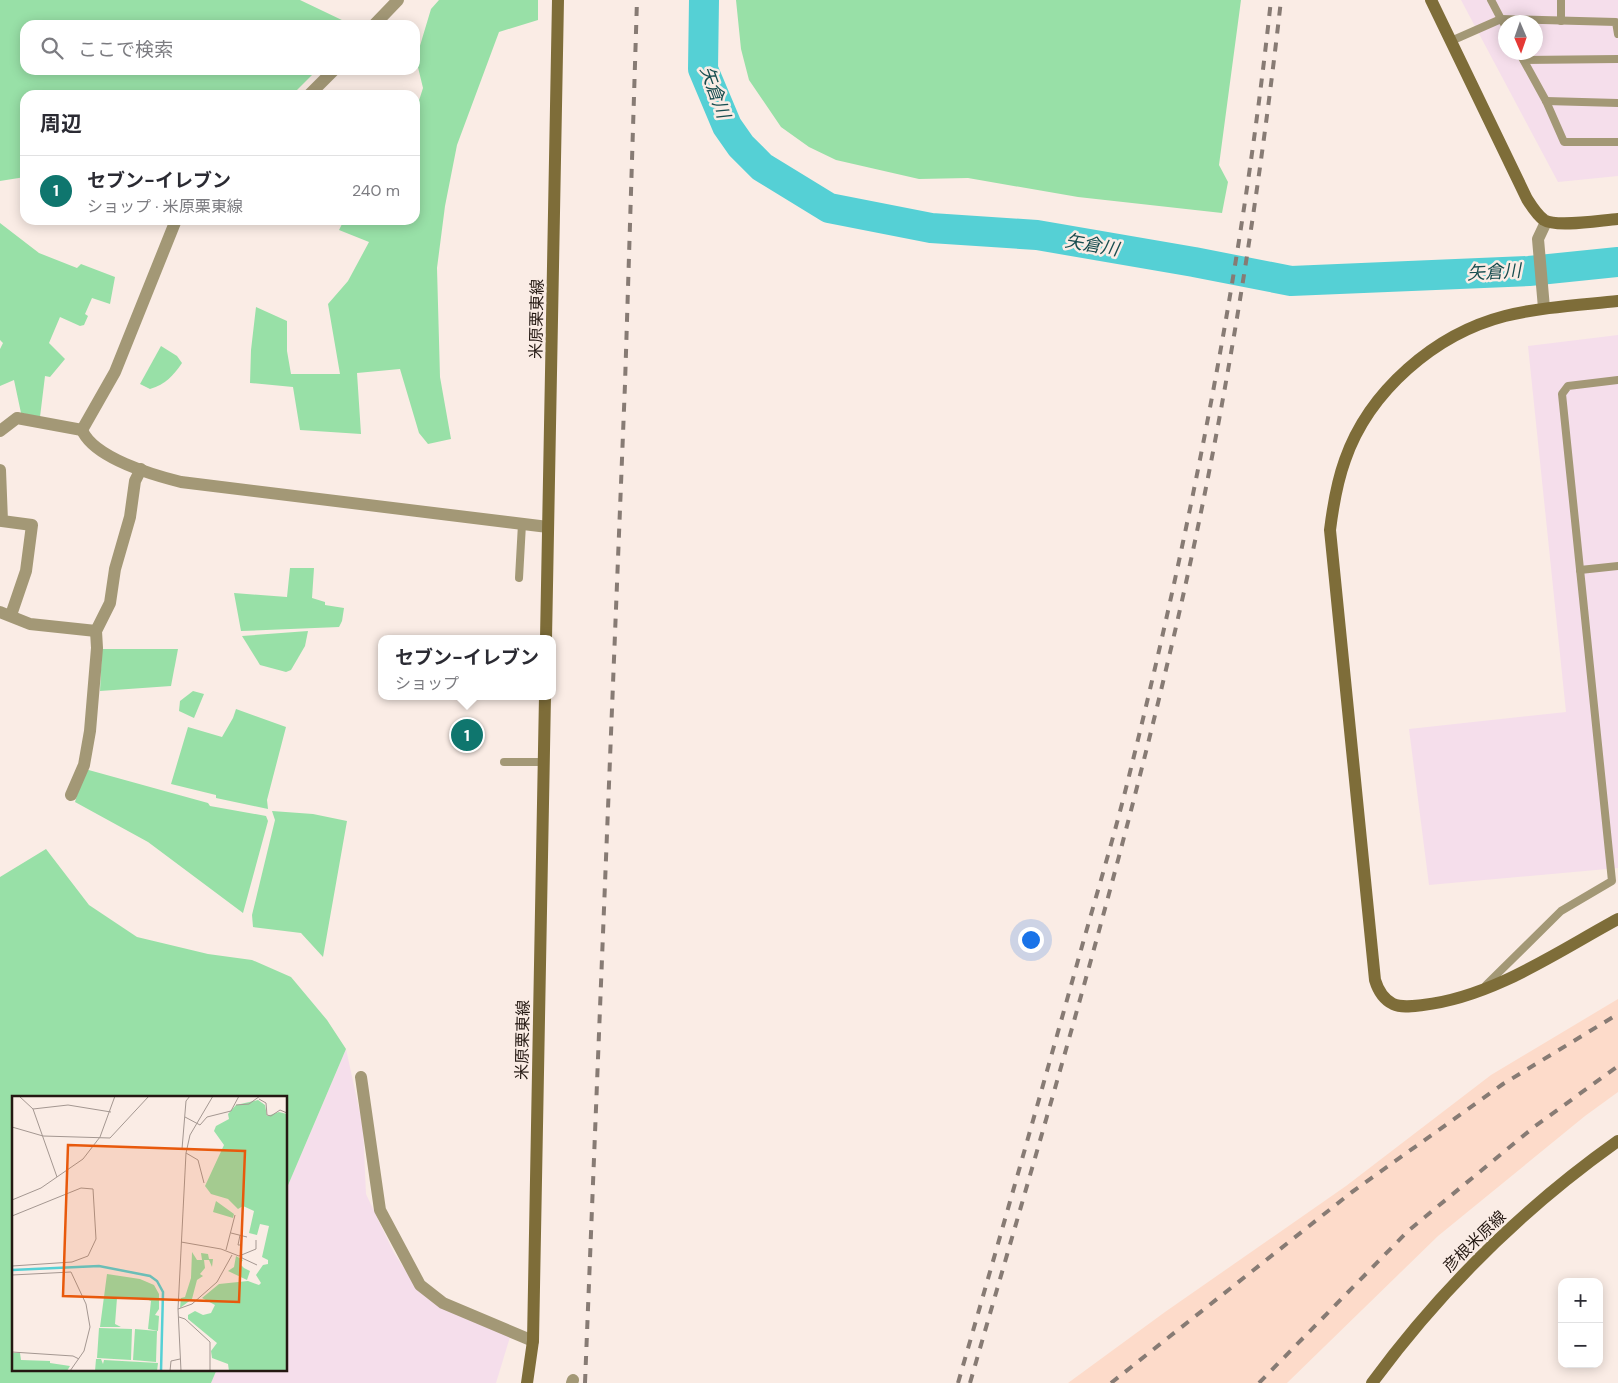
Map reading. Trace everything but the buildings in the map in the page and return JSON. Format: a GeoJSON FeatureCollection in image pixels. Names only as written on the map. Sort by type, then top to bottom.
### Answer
{"type":"FeatureCollection","features":[{"type":"Feature","properties":{"kind":"main road","name":"米原栗東線"},"geometry":{"type":"LineString","coordinates":[[546,635],[558,0]]}},
{"type":"Feature","properties":{"kind":"main road"},"geometry":{"type":"LineString","coordinates":[[1431,0],[1527,199],[1546,222],[1564,223],[1618,219]]}},
{"type":"Feature","properties":{"kind":"main road"},"geometry":{"type":"LineString","coordinates":[[1618,301],[1544,304],[1504,316],[1456,335],[1426,354],[1401,376],[1365,419],[1345,460],[1335,497],[1330,530],[1374,980],[1382,996],[1393,1004],[1403,1007],[1448,1002],[1515,975],[1618,919]]}},
{"type":"Feature","properties":{"kind":"main road","name":"米原栗東線"},"geometry":{"type":"LineString","coordinates":[[528,1383],[533,1341],[545,700]]}},
{"type":"Feature","properties":{"kind":"main road","name":"彦根米原線"},"geometry":{"type":"LineString","coordinates":[[1372,1383],[1438,1300],[1477,1258],[1526,1214],[1618,1141]]}},
{"type":"Feature","properties":{"kind":"street"},"geometry":{"type":"LineString","coordinates":[[379,20],[398,0]]}},
{"type":"Feature","properties":{"kind":"street"},"geometry":{"type":"LineString","coordinates":[[315,90],[329,75]]}},
{"type":"Feature","properties":{"kind":"street"},"geometry":{"type":"LineString","coordinates":[[1544,304],[1538,240],[1546,222]]}},
{"type":"Feature","properties":{"kind":"street"},"geometry":{"type":"LineString","coordinates":[[82,430],[114,372],[174,225]]}},
{"type":"Feature","properties":{"kind":"street"},"geometry":{"type":"LineString","coordinates":[[0,431],[17,418],[82,430],[90,443],[101,451],[141,469],[181,482],[548,527]]}},
{"type":"Feature","properties":{"kind":"street"},"geometry":{"type":"LineString","coordinates":[[71,794],[84,765],[90,731],[97,648],[96,631],[110,604],[115,569],[130,517],[135,481],[141,469]]}},
{"type":"Feature","properties":{"kind":"street"},"geometry":{"type":"LineString","coordinates":[[0,470],[2,521],[32,525],[26,571],[6,614],[30,624],[96,631]]}},
{"type":"Feature","properties":{"kind":"street"},"geometry":{"type":"LineString","coordinates":[[361,1077],[380,1210],[420,1285],[443,1304],[533,1341]]}},
{"type":"Feature","properties":{"kind":"lane"},"geometry":{"type":"LineString","coordinates":[[1491,0],[1499,15]]}},
{"type":"Feature","properties":{"kind":"lane"},"geometry":{"type":"LineString","coordinates":[[1561,0],[1561,21]]}},
{"type":"Feature","properties":{"kind":"lane"},"geometry":{"type":"LineString","coordinates":[[1543,22],[1616,22],[1618,34]]}},
{"type":"Feature","properties":{"kind":"lane"},"geometry":{"type":"LineString","coordinates":[[1451,41],[1498,25]]}},
{"type":"Feature","properties":{"kind":"lane"},"geometry":{"type":"LineString","coordinates":[[1543,57],[1618,60]]}},
{"type":"Feature","properties":{"kind":"lane"},"geometry":{"type":"LineString","coordinates":[[1524,60],[1546,101],[1564,142],[1618,142]]}},
{"type":"Feature","properties":{"kind":"lane"},"geometry":{"type":"LineString","coordinates":[[1546,101],[1618,103]]}},
{"type":"Feature","properties":{"kind":"lane"},"geometry":{"type":"LineString","coordinates":[[1481,990],[1561,911],[1612,881],[1562,394],[1568,386],[1618,380]]}},
{"type":"Feature","properties":{"kind":"lane"},"geometry":{"type":"LineString","coordinates":[[519,578],[522,524]]}},
{"type":"Feature","properties":{"kind":"lane"},"geometry":{"type":"LineString","coordinates":[[1580,570],[1618,566]]}},
{"type":"Feature","properties":{"kind":"lane"},"geometry":{"type":"LineString","coordinates":[[504,762],[544,762]]}},
{"type":"Feature","properties":{"kind":"shaded area"},"geometry":{"type":"Polygon","coordinates":[[[1461,0],[1618,0],[1618,176],[1558,182],[1461,0]]]}},
{"type":"Feature","properties":{"kind":"shaded area"},"geometry":{"type":"Polygon","coordinates":[[[1618,335],[1618,868],[1429,885],[1409,729],[1566,712],[1528,346],[1618,335]]]}},
{"type":"Feature","properties":{"kind":"shaded area"},"geometry":{"type":"Polygon","coordinates":[[[1618,999],[1618,1092],[1585,1116],[1438,1236],[1287,1383],[1068,1383],[1165,1312],[1346,1186],[1491,1075],[1618,999]]]}},
{"type":"Feature","properties":{"kind":"shaded area"},"geometry":{"type":"Polygon","coordinates":[[[346,1049],[363,1127],[366,1194],[394,1253],[416,1286],[510,1337],[496,1383],[211,1383],[217,1370],[288,1370],[288,1185],[346,1049]]]}},
{"type":"Feature","properties":{"kind":"green space"},"geometry":{"type":"Polygon","coordinates":[[[0,0],[300,0],[342,20],[20,20],[20,75],[312,75],[297,90],[20,90],[20,178],[0,181],[0,0]]]}},
{"type":"Feature","properties":{"kind":"green space"},"geometry":{"type":"Polygon","coordinates":[[[439,0],[538,0],[538,20],[499,32],[457,145],[445,206],[437,268],[440,377],[451,439],[428,444],[419,433],[400,369],[357,373],[361,434],[300,430],[293,387],[250,383],[251,350],[256,307],[287,321],[287,351],[291,374],[340,374],[328,304],[348,281],[369,242],[339,230],[342,225],[420,225],[420,97],[423,88],[420,75],[420,46],[431,9],[439,0]]]}},
{"type":"Feature","properties":{"kind":"green space"},"geometry":{"type":"Polygon","coordinates":[[[736,0],[1241,0],[1219,165],[1228,182],[1222,213],[1078,197],[968,178],[919,179],[836,160],[809,147],[781,127],[749,80],[741,49],[736,0]]]}},
{"type":"Feature","properties":{"kind":"green space"},"geometry":{"type":"Polygon","coordinates":[[[0,223],[39,253],[77,268],[81,264],[115,277],[110,304],[92,298],[85,314],[88,316],[84,325],[80,326],[60,317],[49,343],[65,359],[50,377],[45,376],[40,417],[21,413],[14,380],[0,386],[0,349],[3,343],[0,340],[0,223]]]}},
{"type":"Feature","properties":{"kind":"green space"},"geometry":{"type":"Polygon","coordinates":[[[161,346],[177,356],[182,363],[169,379],[150,389],[140,384],[161,346]]]}},
{"type":"Feature","properties":{"kind":"green space"},"geometry":{"type":"Polygon","coordinates":[[[290,568],[314,568],[312,598],[325,602],[325,605],[344,608],[339,627],[241,631],[234,593],[287,597],[290,568]]]}},
{"type":"Feature","properties":{"kind":"green space"},"geometry":{"type":"Polygon","coordinates":[[[308,631],[305,646],[291,670],[286,672],[260,665],[242,636],[308,631]]]}},
{"type":"Feature","properties":{"kind":"green space"},"geometry":{"type":"Polygon","coordinates":[[[102,649],[178,649],[171,686],[100,691],[102,649]]]}},
{"type":"Feature","properties":{"kind":"green space"},"geometry":{"type":"Polygon","coordinates":[[[193,691],[204,694],[194,718],[179,711],[180,701],[193,691]]]}},
{"type":"Feature","properties":{"kind":"green space"},"geometry":{"type":"Polygon","coordinates":[[[236,709],[286,727],[267,800],[268,809],[216,798],[216,795],[171,784],[188,727],[222,737],[236,709]]]}},
{"type":"Feature","properties":{"kind":"green space"},"geometry":{"type":"Polygon","coordinates":[[[85,769],[208,803],[210,806],[266,816],[268,821],[243,913],[148,842],[75,802],[85,769]]]}},
{"type":"Feature","properties":{"kind":"green space"},"geometry":{"type":"Polygon","coordinates":[[[272,811],[313,814],[347,821],[323,957],[301,933],[253,927],[252,915],[275,820],[272,811]]]}},
{"type":"Feature","properties":{"kind":"green space"},"geometry":{"type":"Polygon","coordinates":[[[46,849],[89,905],[137,937],[208,954],[252,960],[291,977],[327,1020],[346,1049],[288,1185],[288,1096],[12,1096],[12,1370],[217,1370],[211,1383],[0,1383],[0,877],[46,849]]]}},
{"type":"Feature","properties":{"kind":"waterway","name":"矢倉川"},"geometry":{"type":"LineString","coordinates":[[704,0],[703,69],[727,126],[741,146],[762,167],[829,208],[931,228],[1037,235],[1291,281],[1529,271],[1618,262]]}},
{"type":"Feature","properties":{"kind":"railway"},"geometry":{"type":"LineString","coordinates":[[585,1383],[625,384],[637,0]]}},
{"type":"Feature","properties":{"kind":"railway"},"geometry":{"type":"LineString","coordinates":[[958,1383],[1112,842],[1175,581],[1214,388],[1231,292],[1246,195],[1271,0]]}},
{"type":"Feature","properties":{"kind":"railway"},"geometry":{"type":"LineString","coordinates":[[970,1383],[1048,1113],[1123,842],[1187,579],[1235,332],[1260,166],[1281,0]]}},
{"type":"Feature","properties":{"kind":"railway"},"geometry":{"type":"LineString","coordinates":[[1111,1383],[1352,1192],[1503,1084],[1618,1014]]}},
{"type":"Feature","properties":{"kind":"railway"},"geometry":{"type":"LineString","coordinates":[[1259,1383],[1408,1231],[1534,1127],[1618,1066]]}},
{"type":"Feature","properties":{"kind":"place","name":"セブン-イレブン"},"geometry":{"type":"Point","coordinates":[467,735]}}]}
